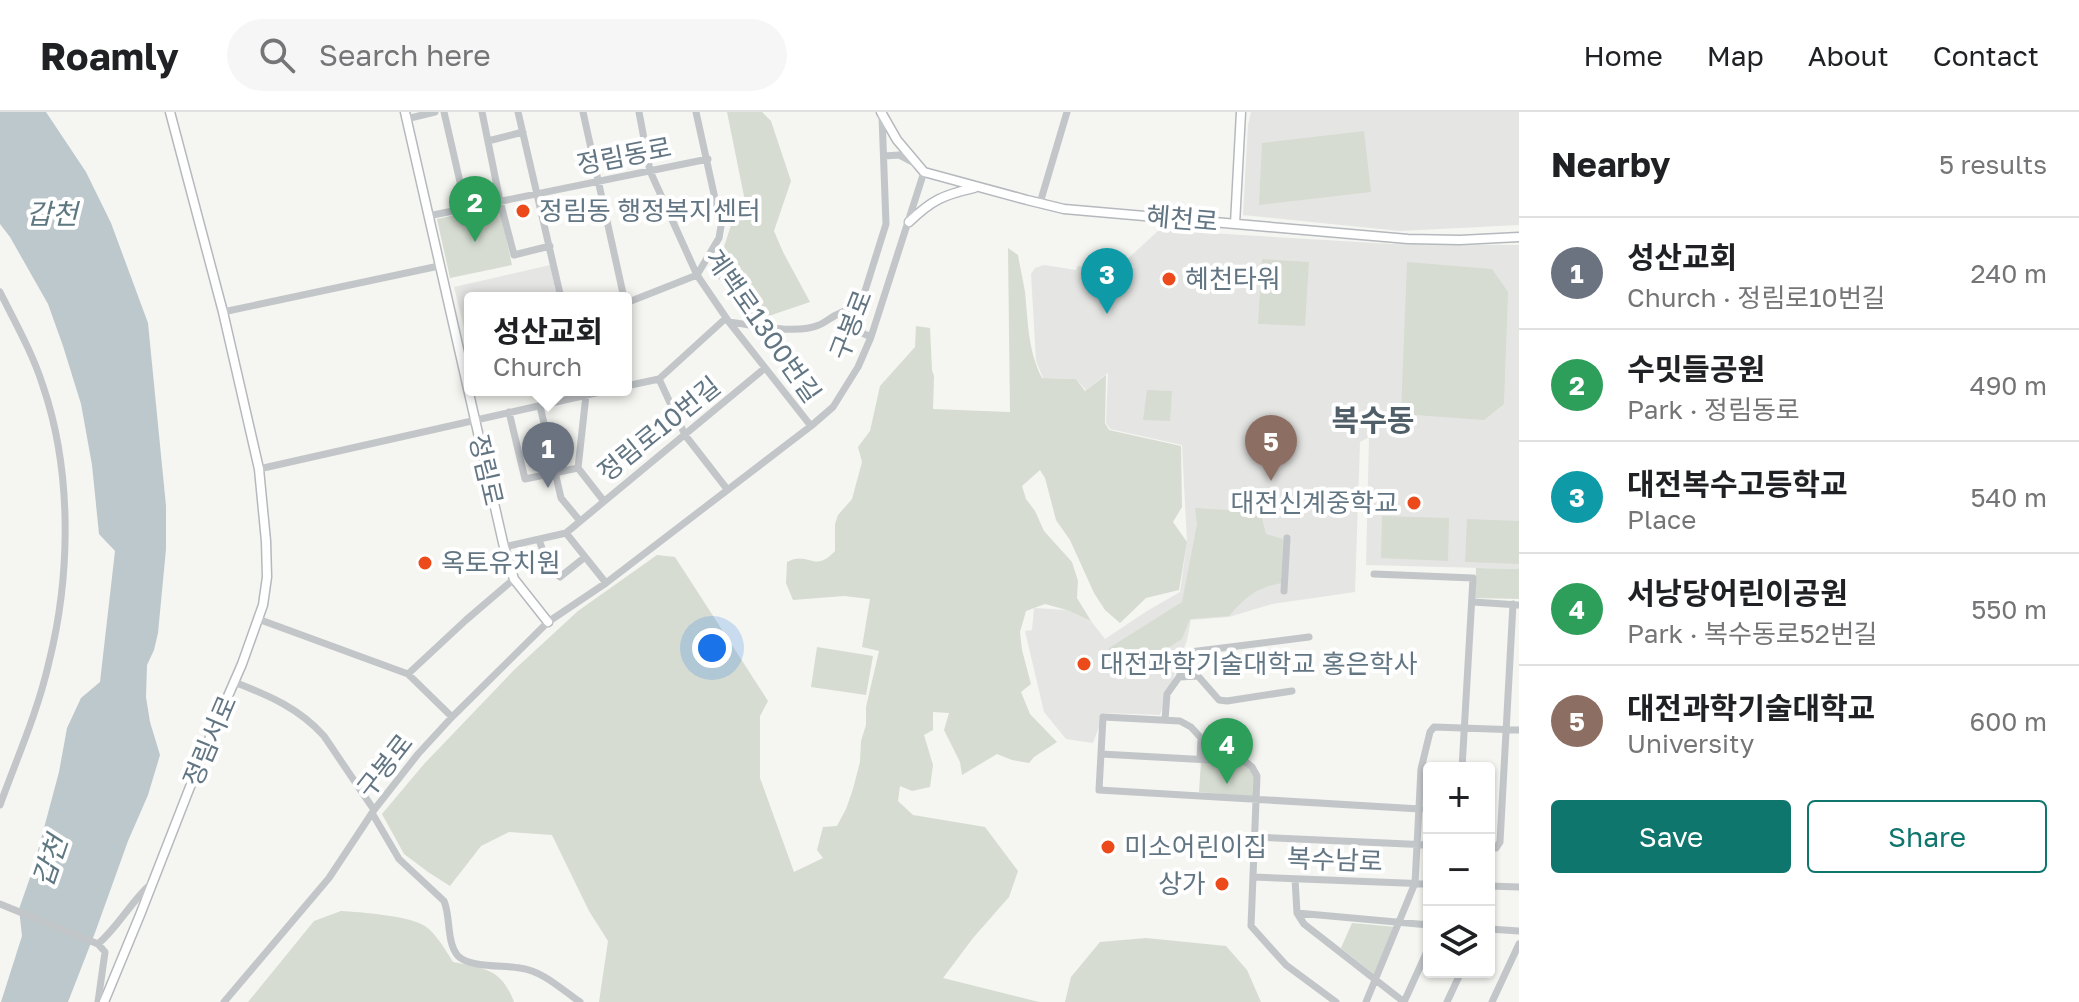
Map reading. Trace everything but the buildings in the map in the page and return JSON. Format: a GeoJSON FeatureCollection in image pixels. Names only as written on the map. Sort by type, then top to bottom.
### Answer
{"type":"FeatureCollection","features":[{"type":"Feature","properties":{"kind":"main road","name":"정림서로"},"geometry":{"type":"LineString","coordinates":[[101,1002],[234,682],[263,605],[267,577],[259,469],[223,312],[170,112]]}},
{"type":"Feature","properties":{"kind":"main road"},"geometry":{"type":"LineString","coordinates":[[1235,224],[1241,112]]}},
{"type":"Feature","properties":{"kind":"main road"},"geometry":{"type":"LineString","coordinates":[[878,114],[921,168]]}},
{"type":"Feature","properties":{"kind":"main road","name":"정림로"},"geometry":{"type":"LineString","coordinates":[[405,116],[464,374]]}},
{"type":"Feature","properties":{"kind":"main road","name":"혜천로"},"geometry":{"type":"LineString","coordinates":[[921,168],[978,188],[1064,209],[1408,239],[1519,237]]}},
{"type":"Feature","properties":{"kind":"main road"},"geometry":{"type":"LineString","coordinates":[[909,222],[941,197],[978,188]]}},
{"type":"Feature","properties":{"kind":"main road","name":"정림로"},"geometry":{"type":"LineString","coordinates":[[469,396],[514,579],[548,622]]}},
{"type":"Feature","properties":{"kind":"street","name":"정림로"},"geometry":{"type":"LineString","coordinates":[[405,116],[435,112]]}},
{"type":"Feature","properties":{"kind":"street"},"geometry":{"type":"LineString","coordinates":[[444,112],[466,208]]}},
{"type":"Feature","properties":{"kind":"street"},"geometry":{"type":"LineString","coordinates":[[482,112],[514,255],[550,246]]}},
{"type":"Feature","properties":{"kind":"street"},"geometry":{"type":"LineString","coordinates":[[518,112],[560,292]]}},
{"type":"Feature","properties":{"kind":"street"},"geometry":{"type":"LineString","coordinates":[[583,112],[623,292]]}},
{"type":"Feature","properties":{"kind":"street","name":"계백로1300번길"},"geometry":{"type":"LineString","coordinates":[[639,112],[650,171],[697,275],[811,426]]}},
{"type":"Feature","properties":{"kind":"street","name":"정림동로"},"geometry":{"type":"LineString","coordinates":[[428,216],[708,159],[696,112]]}},
{"type":"Feature","properties":{"kind":"street"},"geometry":{"type":"LineString","coordinates":[[1040,203],[1067,112]]}},
{"type":"Feature","properties":{"kind":"street"},"geometry":{"type":"LineString","coordinates":[[871,337],[862,333],[857,324],[886,224],[884,156],[878,114]]}},
{"type":"Feature","properties":{"kind":"street"},"geometry":{"type":"LineString","coordinates":[[488,141],[523,132]]}},
{"type":"Feature","properties":{"kind":"street"},"geometry":{"type":"LineString","coordinates":[[884,156],[899,155],[921,168]]}},
{"type":"Feature","properties":{"kind":"street"},"geometry":{"type":"LineString","coordinates":[[632,298],[697,275],[719,238],[721,226],[708,159]]}},
{"type":"Feature","properties":{"kind":"street","name":"구봉로"},"geometry":{"type":"LineString","coordinates":[[224,1002],[329,878],[373,812],[418,754],[548,622],[606,583],[833,407],[858,367],[871,337],[909,222],[921,168]]}},
{"type":"Feature","properties":{"kind":"street"},"geometry":{"type":"LineString","coordinates":[[223,312],[439,266]]}},
{"type":"Feature","properties":{"kind":"street"},"geometry":{"type":"LineString","coordinates":[[632,385],[659,379],[728,320],[786,329],[808,328],[847,311],[865,291]]}},
{"type":"Feature","properties":{"kind":"street"},"geometry":{"type":"LineString","coordinates":[[0,292],[42,382],[59,443],[64,497],[61,585],[49,662],[0,805]]}},
{"type":"Feature","properties":{"kind":"street","name":"정림로10번길"},"geometry":{"type":"LineString","coordinates":[[504,547],[566,533],[765,368]]}},
{"type":"Feature","properties":{"kind":"street"},"geometry":{"type":"LineString","coordinates":[[659,379],[685,435],[727,489]]}},
{"type":"Feature","properties":{"kind":"street"},"geometry":{"type":"LineString","coordinates":[[259,469],[540,406],[572,396]]}},
{"type":"Feature","properties":{"kind":"street"},"geometry":{"type":"LineString","coordinates":[[585,396],[578,468],[603,500]]}},
{"type":"Feature","properties":{"kind":"street","name":"정림로10번길"},"geometry":{"type":"LineString","coordinates":[[540,406],[561,498],[580,521]]}},
{"type":"Feature","properties":{"kind":"street","name":"정림로"},"geometry":{"type":"LineString","coordinates":[[509,412],[525,479],[578,468]]}},
{"type":"Feature","properties":{"kind":"street"},"geometry":{"type":"LineString","coordinates":[[566,533],[606,583]]}},
{"type":"Feature","properties":{"kind":"street"},"geometry":{"type":"LineString","coordinates":[[1284,591],[1287,538]]}},
{"type":"Feature","properties":{"kind":"street"},"geometry":{"type":"LineString","coordinates":[[539,540],[549,567],[560,577],[585,557]]}},
{"type":"Feature","properties":{"kind":"street"},"geometry":{"type":"LineString","coordinates":[[1374,574],[1473,578],[1462,762]]}},
{"type":"Feature","properties":{"kind":"street"},"geometry":{"type":"LineString","coordinates":[[408,674],[514,579]]}},
{"type":"Feature","properties":{"kind":"street"},"geometry":{"type":"LineString","coordinates":[[1473,602],[1516,605],[1505,730],[1500,842],[1495,846]]}},
{"type":"Feature","properties":{"kind":"street"},"geometry":{"type":"LineString","coordinates":[[258,619],[408,674],[452,717]]}},
{"type":"Feature","properties":{"kind":"street"},"geometry":{"type":"LineString","coordinates":[[1165,720],[1167,694],[1190,652],[1309,637]]}},
{"type":"Feature","properties":{"kind":"street"},"geometry":{"type":"LineString","coordinates":[[1179,677],[1198,676],[1219,700],[1227,701],[1292,691]]}},
{"type":"Feature","properties":{"kind":"street"},"geometry":{"type":"LineString","coordinates":[[234,682],[286,704],[324,736],[399,859],[444,901],[453,947],[459,956],[475,963],[533,971],[580,1002]]}},
{"type":"Feature","properties":{"kind":"street"},"geometry":{"type":"LineString","coordinates":[[1200,758],[1201,738],[1180,721],[1103,717],[1099,790],[1420,809]]}},
{"type":"Feature","properties":{"kind":"street","name":"복수남로"},"geometry":{"type":"LineString","coordinates":[[1415,883],[1421,769],[1430,732],[1434,727],[1464,728]]}},
{"type":"Feature","properties":{"kind":"street"},"geometry":{"type":"LineString","coordinates":[[1464,728],[1519,730]]}},
{"type":"Feature","properties":{"kind":"street"},"geometry":{"type":"LineString","coordinates":[[1101,754],[1200,758],[1246,762],[1252,767],[1257,776],[1251,926],[1286,965],[1336,1002]]}},
{"type":"Feature","properties":{"kind":"street"},"geometry":{"type":"LineString","coordinates":[[1254,837],[1423,845]]}},
{"type":"Feature","properties":{"kind":"street","name":"복수남로"},"geometry":{"type":"LineString","coordinates":[[1253,877],[1423,884]]}},
{"type":"Feature","properties":{"kind":"street"},"geometry":{"type":"LineString","coordinates":[[1295,879],[1297,913],[1304,924],[1404,1002],[1423,960]]}},
{"type":"Feature","properties":{"kind":"street"},"geometry":{"type":"LineString","coordinates":[[96,944],[115,928],[153,881]]}},
{"type":"Feature","properties":{"kind":"street"},"geometry":{"type":"LineString","coordinates":[[1366,1002],[1415,883]]}},
{"type":"Feature","properties":{"kind":"street"},"geometry":{"type":"LineString","coordinates":[[1495,886],[1519,887]]}},
{"type":"Feature","properties":{"kind":"street"},"geometry":{"type":"LineString","coordinates":[[3,905],[96,944],[105,952],[101,1002]]}},
{"type":"Feature","properties":{"kind":"street"},"geometry":{"type":"LineString","coordinates":[[1297,913],[1423,925]]}},
{"type":"Feature","properties":{"kind":"street"},"geometry":{"type":"LineString","coordinates":[[1495,929],[1519,931]]}},
{"type":"Feature","properties":{"kind":"street"},"geometry":{"type":"LineString","coordinates":[[1492,1002],[1519,944]]}},
{"type":"Feature","properties":{"kind":"street"},"geometry":{"type":"LineString","coordinates":[[1447,1002],[1458,978]]}},
{"type":"Feature","properties":{"kind":"street"},"geometry":{"type":"LineString","coordinates":[[1317,1002],[1324,993]]}},
{"type":"Feature","properties":{"kind":"shaded area"},"geometry":{"type":"Polygon","coordinates":[[[727,112],[762,112],[771,121],[791,181],[774,231],[810,302],[757,320],[715,275],[731,225],[746,206],[727,112]]]}},
{"type":"Feature","properties":{"kind":"shaded area"},"geometry":{"type":"Polygon","coordinates":[[[1251,112],[1519,112],[1519,225],[1400,231],[1243,215],[1251,112]]]}},
{"type":"Feature","properties":{"kind":"shaded area"},"geometry":{"type":"Polygon","coordinates":[[[1364,131],[1371,192],[1259,205],[1262,143],[1364,131]]]}},
{"type":"Feature","properties":{"kind":"shaded area"},"geometry":{"type":"Polygon","coordinates":[[[499,206],[512,265],[450,278],[437,219],[499,206]]]}},
{"type":"Feature","properties":{"kind":"shaded area"},"geometry":{"type":"Polygon","coordinates":[[[1159,230],[1391,244],[1519,245],[1519,569],[1366,565],[1369,437],[1360,442],[1355,592],[1272,604],[1229,617],[1191,620],[1187,640],[1160,715],[1104,713],[1093,743],[1066,739],[1044,712],[1025,631],[1032,630],[1034,608],[1067,610],[1091,621],[1105,639],[1180,592],[1187,542],[1182,445],[1110,429],[1106,423],[1108,373],[1086,390],[1076,379],[1043,378],[1036,361],[1031,274],[1035,268],[1044,265],[1076,270],[1078,266],[1137,267],[1122,264],[1159,230]]]}},
{"type":"Feature","properties":{"kind":"shaded area"},"geometry":{"type":"Polygon","coordinates":[[[1008,248],[1018,255],[1031,347],[1042,378],[1076,379],[1085,391],[1106,375],[1105,423],[1109,430],[1181,446],[1182,507],[1173,522],[1187,542],[1179,590],[1146,598],[1120,623],[1105,610],[1094,593],[1070,540],[1056,520],[1040,470],[1022,486],[1026,499],[1044,531],[1072,562],[1078,581],[1077,598],[1091,621],[1045,604],[1026,611],[1020,632],[1031,684],[1021,692],[1030,714],[1057,742],[1029,763],[997,754],[962,775],[960,762],[944,730],[949,713],[933,712],[933,730],[924,735],[933,765],[930,787],[912,791],[900,786],[898,801],[913,815],[985,827],[1018,871],[1009,897],[943,978],[1039,1002],[599,1002],[608,941],[589,911],[552,835],[509,832],[481,846],[450,886],[404,854],[382,814],[424,764],[515,669],[578,611],[657,555],[675,557],[768,701],[760,716],[760,778],[794,872],[823,858],[817,850],[823,827],[837,826],[853,789],[866,725],[866,707],[879,651],[862,647],[870,599],[844,596],[793,600],[786,583],[787,562],[801,558],[822,561],[835,551],[835,524],[838,515],[852,499],[862,462],[858,447],[870,431],[880,386],[915,347],[916,326],[930,328],[933,409],[1010,412],[1008,248]]]}},
{"type":"Feature","properties":{"kind":"shaded area"},"geometry":{"type":"Polygon","coordinates":[[[1262,259],[1309,262],[1305,326],[1258,324],[1262,259]]]}},
{"type":"Feature","properties":{"kind":"shaded area"},"geometry":{"type":"Polygon","coordinates":[[[1407,262],[1492,269],[1508,292],[1504,404],[1484,420],[1401,414],[1407,262]]]}},
{"type":"Feature","properties":{"kind":"shaded area"},"geometry":{"type":"Polygon","coordinates":[[[550,265],[556,292],[464,292],[464,328],[454,287],[550,265]]]}},
{"type":"Feature","properties":{"kind":"shaded area"},"geometry":{"type":"Polygon","coordinates":[[[1147,390],[1172,391],[1170,421],[1143,420],[1147,390]]]}},
{"type":"Feature","properties":{"kind":"shaded area"},"geometry":{"type":"Polygon","coordinates":[[[1195,508],[1261,514],[1266,534],[1283,539],[1281,583],[1252,594],[1229,616],[1190,619],[1182,639],[1160,653],[1108,656],[1109,648],[1182,602],[1197,524],[1195,508]]]}},
{"type":"Feature","properties":{"kind":"shaded area"},"geometry":{"type":"Polygon","coordinates":[[[1382,516],[1449,518],[1448,561],[1381,558],[1382,516]]]}},
{"type":"Feature","properties":{"kind":"shaded area"},"geometry":{"type":"Polygon","coordinates":[[[1467,519],[1519,521],[1519,564],[1465,562],[1467,519]]]}},
{"type":"Feature","properties":{"kind":"shaded area"},"geometry":{"type":"Polygon","coordinates":[[[1476,568],[1519,569],[1519,599],[1475,598],[1476,568]]]}},
{"type":"Feature","properties":{"kind":"shaded area"},"geometry":{"type":"Polygon","coordinates":[[[817,647],[873,656],[866,695],[811,687],[817,647]]]}},
{"type":"Feature","properties":{"kind":"shaded area"},"geometry":{"type":"Polygon","coordinates":[[[1201,761],[1246,765],[1254,776],[1254,797],[1199,792],[1201,761]]]}},
{"type":"Feature","properties":{"kind":"shaded area"},"geometry":{"type":"Polygon","coordinates":[[[341,911],[397,917],[425,926],[453,962],[491,972],[503,982],[514,1002],[248,1002],[314,921],[341,911]]]}},
{"type":"Feature","properties":{"kind":"shaded area"},"geometry":{"type":"Polygon","coordinates":[[[1352,923],[1397,927],[1374,974],[1341,948],[1352,923]]]}},
{"type":"Feature","properties":{"kind":"shaded area"},"geometry":{"type":"Polygon","coordinates":[[[1146,938],[1226,946],[1247,970],[1261,1002],[1065,1002],[1071,977],[1100,942],[1146,938]]]}},
{"type":"Feature","properties":{"kind":"water","name":"갑천"},"geometry":{"type":"Polygon","coordinates":[[[0,112],[46,112],[86,172],[111,223],[148,323],[166,506],[166,549],[158,633],[147,665],[146,697],[160,755],[148,795],[68,1002],[1,1002],[22,936],[19,909],[59,772],[67,728],[81,698],[100,682],[115,551],[99,534],[92,465],[81,404],[63,346],[48,304],[0,224],[0,112]]]}},
{"type":"Feature","properties":{"kind":"place","name":"정림동 행정복지센터"},"geometry":{"type":"Point","coordinates":[523,211]}},
{"type":"Feature","properties":{"kind":"place","name":"수밋들공원"},"geometry":{"type":"Point","coordinates":[475,242]}},
{"type":"Feature","properties":{"kind":"place","name":"혜천타워"},"geometry":{"type":"Point","coordinates":[1169,279]}},
{"type":"Feature","properties":{"kind":"place","name":"대전복수고등학교"},"geometry":{"type":"Point","coordinates":[1107,314]}},
{"type":"Feature","properties":{"kind":"place","name":"대전과학기술대학교"},"geometry":{"type":"Point","coordinates":[1271,481]}},
{"type":"Feature","properties":{"kind":"place","name":"성산교회"},"geometry":{"type":"Point","coordinates":[548,488]}},
{"type":"Feature","properties":{"kind":"place","name":"대전신계중학교"},"geometry":{"type":"Point","coordinates":[1414,503]}},
{"type":"Feature","properties":{"kind":"place","name":"옥토유치원"},"geometry":{"type":"Point","coordinates":[425,563]}},
{"type":"Feature","properties":{"kind":"place","name":"대전과학기술대학교 홍은학사"},"geometry":{"type":"Point","coordinates":[1084,664]}},
{"type":"Feature","properties":{"kind":"place","name":"서낭당어린이공원"},"geometry":{"type":"Point","coordinates":[1227,784]}},
{"type":"Feature","properties":{"kind":"place","name":"미소어린이집"},"geometry":{"type":"Point","coordinates":[1108,847]}},
{"type":"Feature","properties":{"kind":"place","name":"상가"},"geometry":{"type":"Point","coordinates":[1222,884]}},
{"type":"Feature","properties":{"kind":"district","name":"복수동"},"geometry":{"type":"Point","coordinates":[1373,421]}}]}
